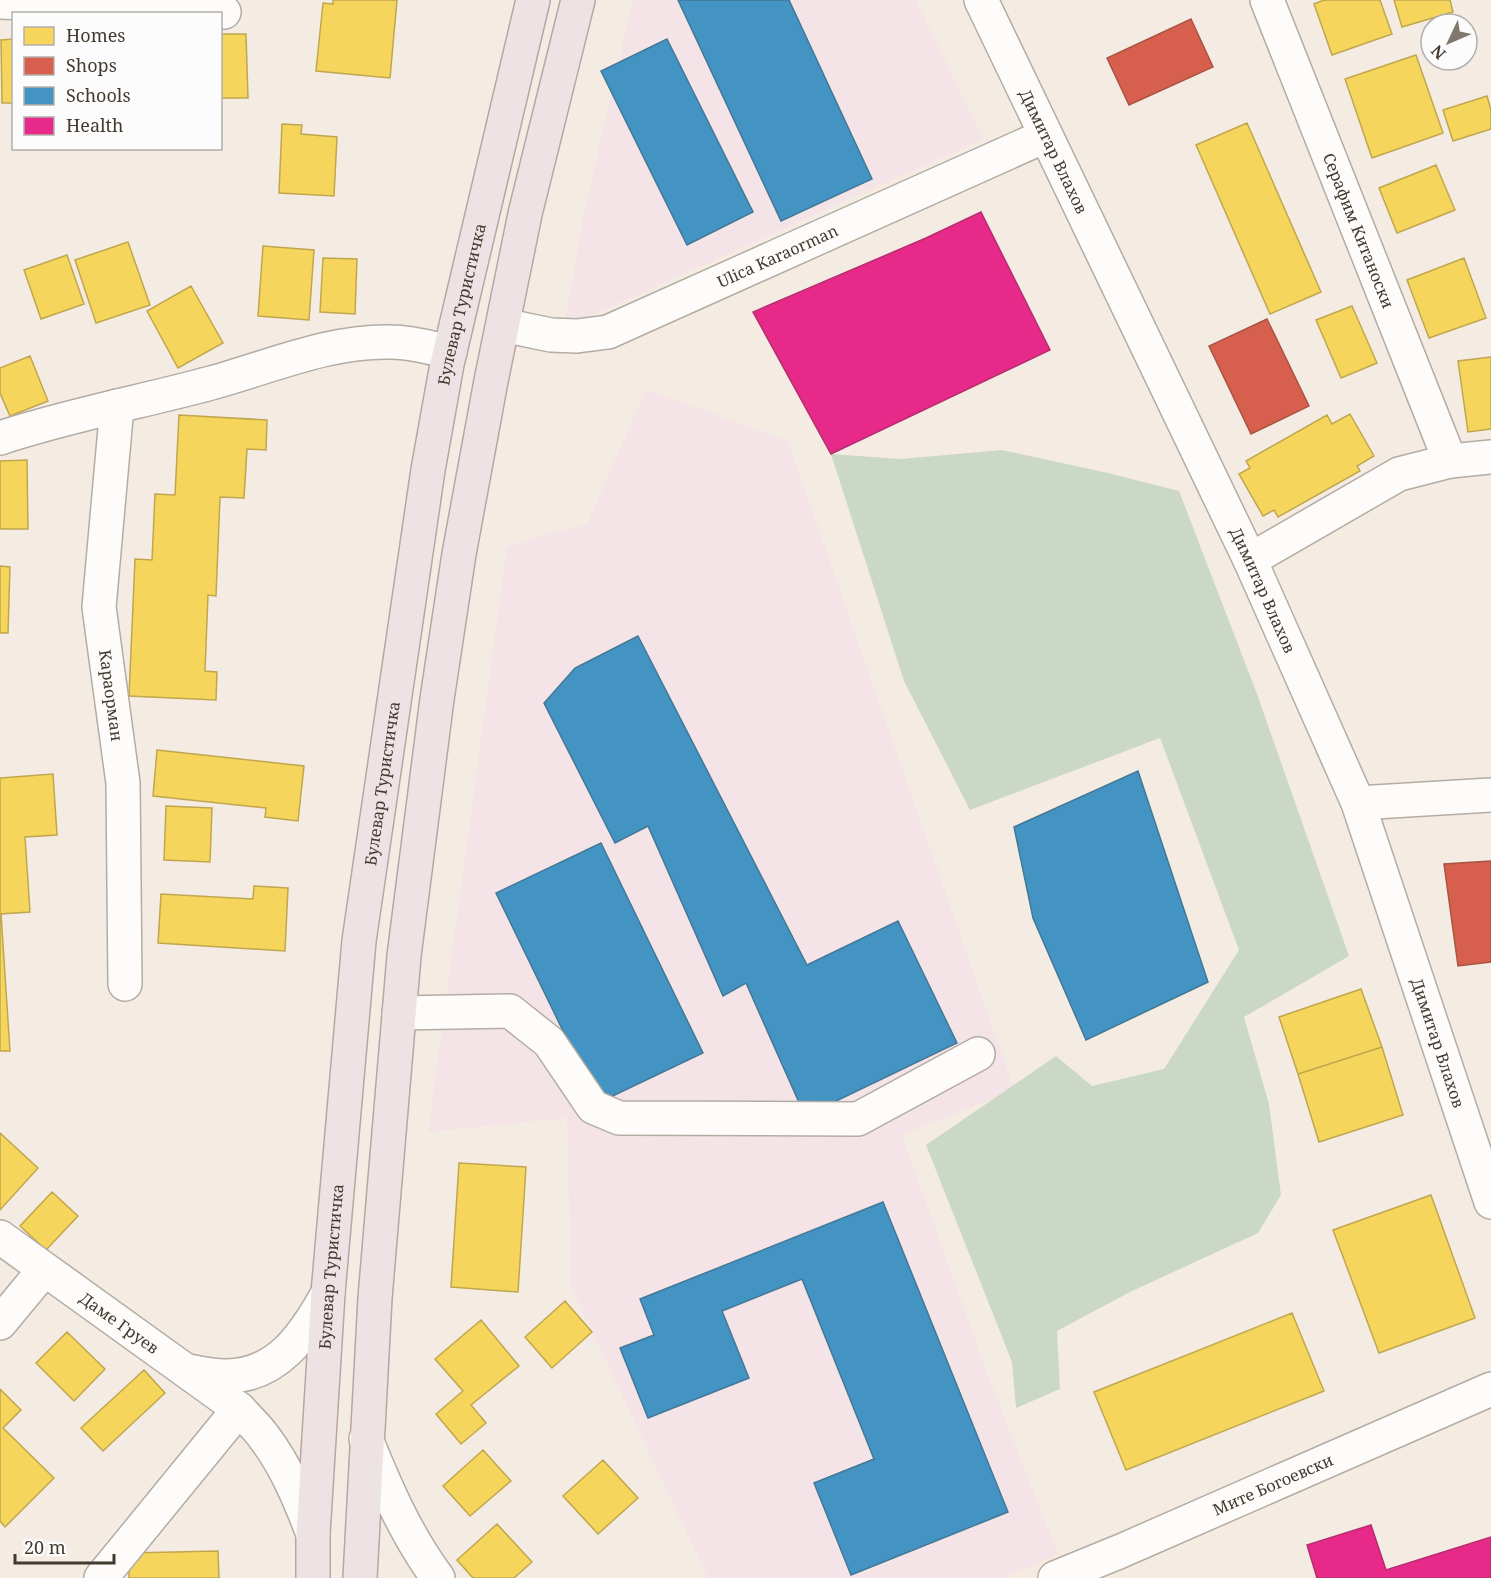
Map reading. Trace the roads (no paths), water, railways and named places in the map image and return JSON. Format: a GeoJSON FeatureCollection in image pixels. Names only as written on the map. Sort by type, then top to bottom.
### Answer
{"type":"FeatureCollection","features":[{"type":"Feature","properties":{"kind":"main road","name":"Булевар Туристичка"},"geometry":{"type":"LineString","coordinates":[[313,1578],[313,1534],[328,1293],[359,941],[428,470],[450,352],[533,0]]}},
{"type":"Feature","properties":{"kind":"main road"},"geometry":{"type":"LineString","coordinates":[[360,1578],[375,1298],[399,1013],[404,956],[437,699],[459,554],[502,325],[525,214],[578,0]]}},
{"type":"Feature","properties":{"kind":"street","name":"Димитар Влахов"},"geometry":{"type":"LineString","coordinates":[[981,0],[1250,560],[1358,803],[1482,1147],[1491,1202]]}},
{"type":"Feature","properties":{"kind":"street","name":"Серафим Китаноски"},"geometry":{"type":"LineString","coordinates":[[1267,0],[1450,461]]}},
{"type":"Feature","properties":{"kind":"street"},"geometry":{"type":"LineString","coordinates":[[0,2],[224,12]]}},
{"type":"Feature","properties":{"kind":"street","name":"Ulica Karaorman"},"geometry":{"type":"LineString","coordinates":[[502,325],[551,335],[577,336],[608,332],[1045,136]]}},
{"type":"Feature","properties":{"kind":"street"},"geometry":{"type":"LineString","coordinates":[[0,438],[212,383],[289,359],[345,346],[393,342],[450,352]]}},
{"type":"Feature","properties":{"kind":"street","name":"Караорман"},"geometry":{"type":"LineString","coordinates":[[117,406],[99,607],[123,783],[125,984]]}},
{"type":"Feature","properties":{"kind":"street"},"geometry":{"type":"LineString","coordinates":[[1250,560],[1399,474],[1450,461],[1491,457]]}},
{"type":"Feature","properties":{"kind":"street"},"geometry":{"type":"LineString","coordinates":[[1358,803],[1491,795]]}},
{"type":"Feature","properties":{"kind":"street"},"geometry":{"type":"LineString","coordinates":[[399,1013],[510,1011],[549,1042],[593,1107],[619,1118],[858,1119],[978,1054]]}},
{"type":"Feature","properties":{"kind":"street","name":"Даме Груев"},"geometry":{"type":"LineString","coordinates":[[0,1237],[239,1409],[264,1436],[281,1464],[299,1497],[313,1534]]}},
{"type":"Feature","properties":{"kind":"street"},"geometry":{"type":"LineString","coordinates":[[0,1323],[44,1270]]}},
{"type":"Feature","properties":{"kind":"street"},"geometry":{"type":"LineString","coordinates":[[188,1371],[226,1376],[250,1373],[275,1361],[297,1343],[310,1326],[328,1293]]}},
{"type":"Feature","properties":{"kind":"street","name":"Мите Богоевски"},"geometry":{"type":"LineString","coordinates":[[1055,1578],[1120,1566],[1491,1389]]}},
{"type":"Feature","properties":{"kind":"street"},"geometry":{"type":"LineString","coordinates":[[101,1578],[239,1409]]}},
{"type":"Feature","properties":{"kind":"street"},"geometry":{"type":"LineString","coordinates":[[366,1439],[388,1494],[404,1525],[438,1578]]}}]}
